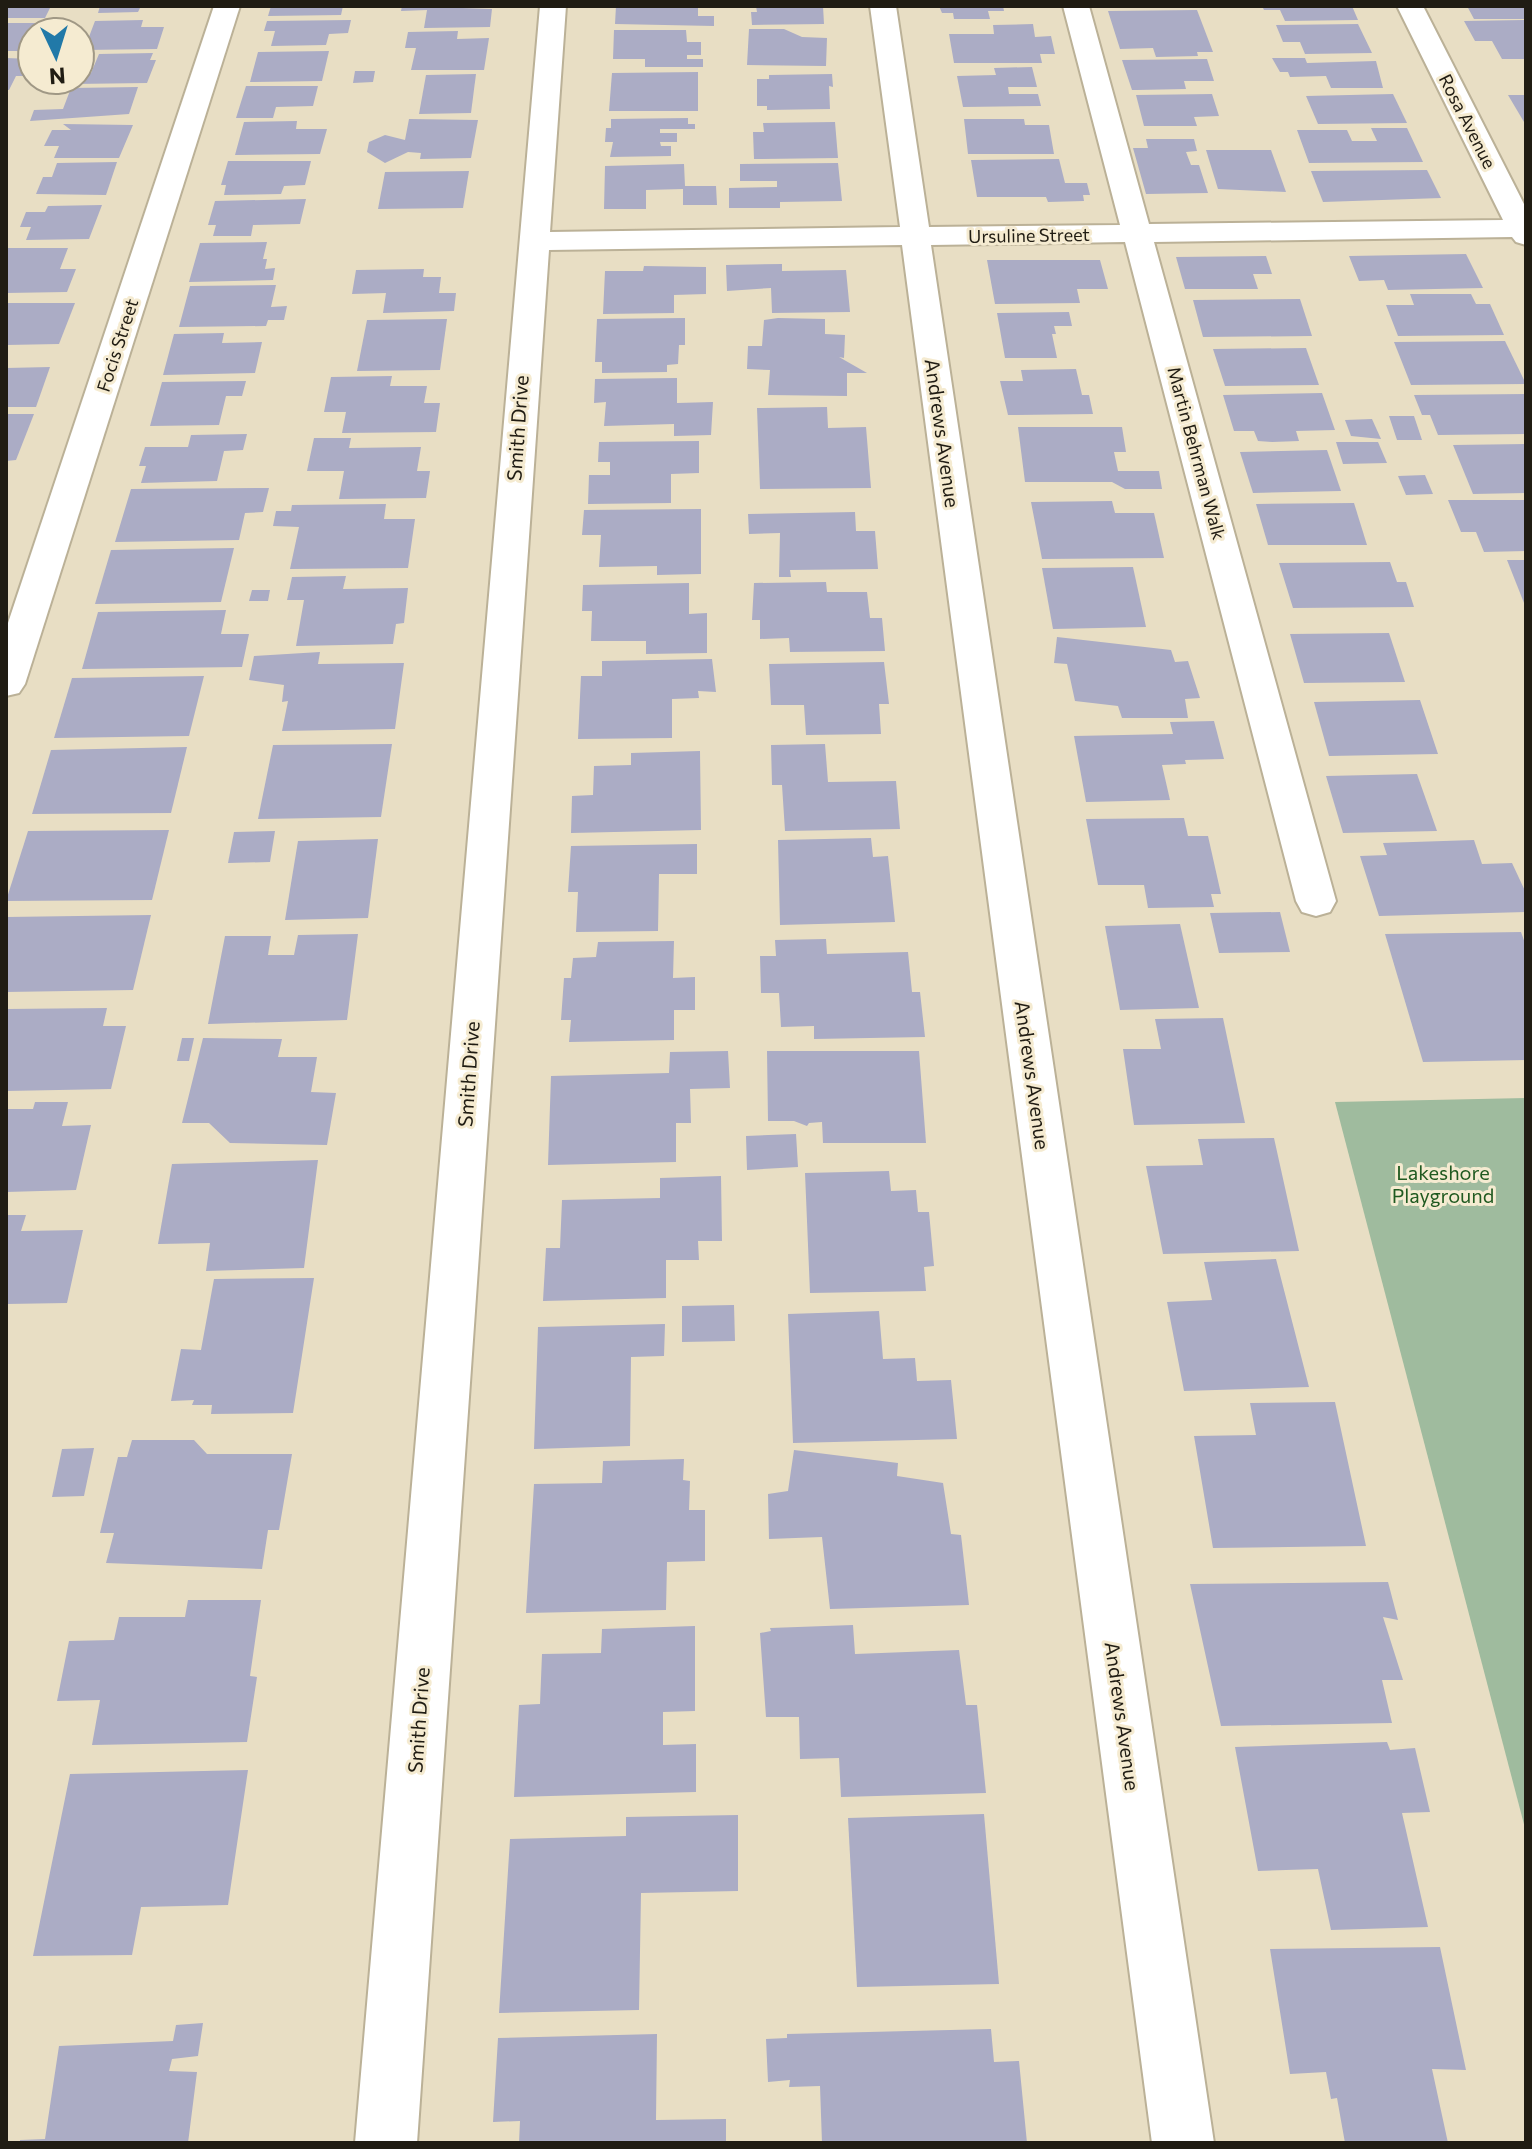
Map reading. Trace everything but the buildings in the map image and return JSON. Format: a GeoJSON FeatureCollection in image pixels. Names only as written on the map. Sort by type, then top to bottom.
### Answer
{"type":"FeatureCollection","features":[{"type":"Feature","properties":{"kind":"street","name":"Focis Street"},"geometry":{"type":"LineString","coordinates":[[6,684],[227,6]]}},
{"type":"Feature","properties":{"kind":"street","name":"Smith Drive"},"geometry":{"type":"LineString","coordinates":[[386,2143],[532,241],[553,6]]}},
{"type":"Feature","properties":{"kind":"street","name":"Andrews Avenue"},"geometry":{"type":"LineString","coordinates":[[883,6],[1183,2143]]}},
{"type":"Feature","properties":{"kind":"street","name":"Martin Behrman Walk"},"geometry":{"type":"LineString","coordinates":[[1076,6],[1316,901]]}},
{"type":"Feature","properties":{"kind":"street","name":"Rosa Avenue"},"geometry":{"type":"LineString","coordinates":[[1410,6],[1525,231]]}},
{"type":"Feature","properties":{"kind":"street","name":"Ursuline Street"},"geometry":{"type":"LineString","coordinates":[[532,241],[1525,231]]}},
{"type":"Feature","properties":{"kind":"green space","name":"Lakeshore Playground"},"geometry":{"type":"Polygon","coordinates":[[[1526,1098],[1526,1832],[1335,1102],[1526,1098]]]}}]}
